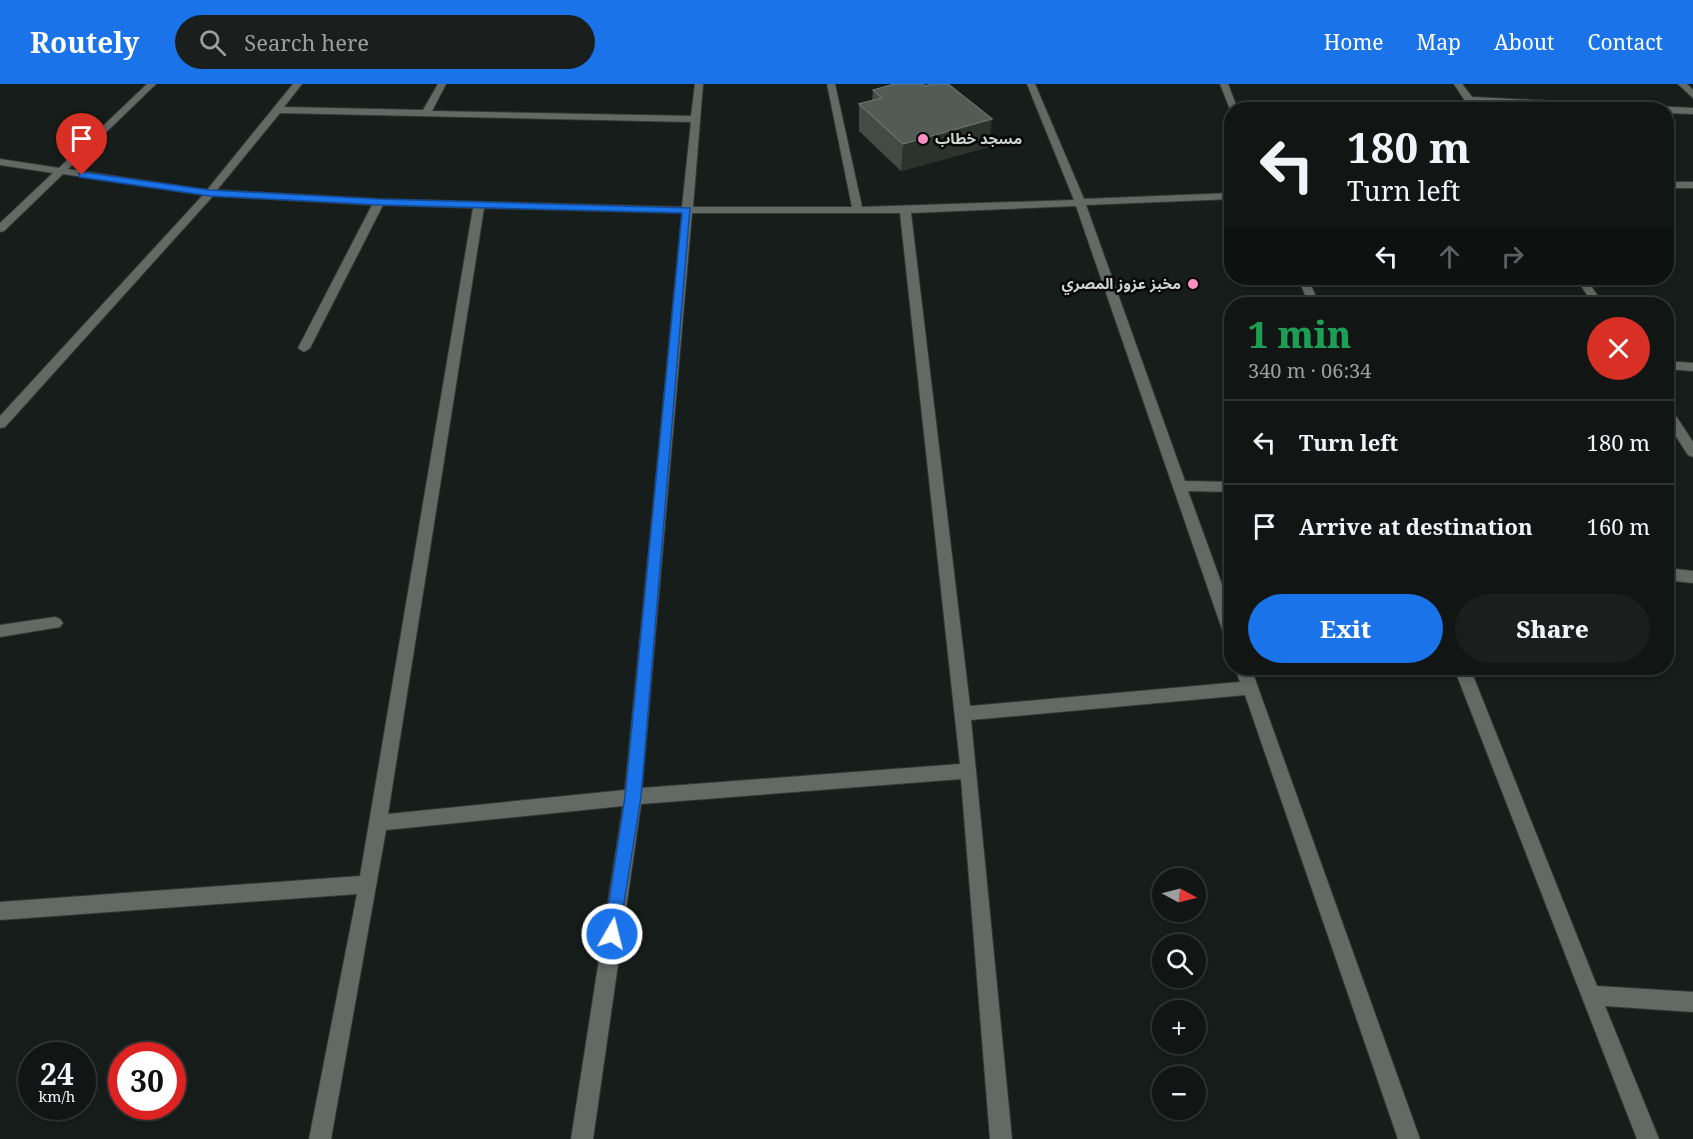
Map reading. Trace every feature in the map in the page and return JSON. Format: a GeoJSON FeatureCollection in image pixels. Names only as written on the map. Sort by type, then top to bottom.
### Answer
{"type":"FeatureCollection","features":[{"type":"Feature","properties":{"kind":"street"},"geometry":{"type":"LineString","coordinates":[[0,229],[152,84]]}},
{"type":"Feature","properties":{"kind":"street"},"geometry":{"type":"LineString","coordinates":[[0,424],[210,193],[298,84]]}},
{"type":"Feature","properties":{"kind":"street"},"geometry":{"type":"LineString","coordinates":[[426,113],[442,84]]}},
{"type":"Feature","properties":{"kind":"street"},"geometry":{"type":"LineString","coordinates":[[582,1139],[633,797],[699,84]]}},
{"type":"Feature","properties":{"kind":"street"},"geometry":{"type":"LineString","coordinates":[[831,84],[858,211]]}},
{"type":"Feature","properties":{"kind":"street"},"geometry":{"type":"LineString","coordinates":[[1031,84],[1080,202],[1224,613]]}},
{"type":"Feature","properties":{"kind":"street"},"geometry":{"type":"LineString","coordinates":[[1224,84],[1231,102]]}},
{"type":"Feature","properties":{"kind":"street"},"geometry":{"type":"LineString","coordinates":[[1458,84],[1470,100],[1508,102]]}},
{"type":"Feature","properties":{"kind":"street"},"geometry":{"type":"LineString","coordinates":[[1682,84],[1693,94]]}},
{"type":"Feature","properties":{"kind":"street"},"geometry":{"type":"LineString","coordinates":[[277,110],[696,119]]}},
{"type":"Feature","properties":{"kind":"street"},"geometry":{"type":"LineString","coordinates":[[1674,110],[1693,111]]}},
{"type":"Feature","properties":{"kind":"street"},"geometry":{"type":"LineString","coordinates":[[0,162],[210,193],[478,205],[858,211],[1224,196]]}},
{"type":"Feature","properties":{"kind":"street"},"geometry":{"type":"LineString","coordinates":[[1674,185],[1693,185]]}},
{"type":"Feature","properties":{"kind":"street"},"geometry":{"type":"LineString","coordinates":[[304,348],[379,202]]}},
{"type":"Feature","properties":{"kind":"street"},"geometry":{"type":"LineString","coordinates":[[320,1139],[368,884],[478,205]]}},
{"type":"Feature","properties":{"kind":"street"},"geometry":{"type":"LineString","coordinates":[[905,210],[969,771],[1001,1139]]}},
{"type":"Feature","properties":{"kind":"street"},"geometry":{"type":"LineString","coordinates":[[1674,365],[1693,367]]}},
{"type":"Feature","properties":{"kind":"street"},"geometry":{"type":"LineString","coordinates":[[1674,422],[1693,452]]}},
{"type":"Feature","properties":{"kind":"street"},"geometry":{"type":"LineString","coordinates":[[1179,486],[1224,487]]}},
{"type":"Feature","properties":{"kind":"street"},"geometry":{"type":"LineString","coordinates":[[1674,575],[1693,577]]}},
{"type":"Feature","properties":{"kind":"street"},"geometry":{"type":"LineString","coordinates":[[0,631],[55,623]]}},
{"type":"Feature","properties":{"kind":"street"},"geometry":{"type":"LineString","coordinates":[[1245,675],[1409,1139]]}},
{"type":"Feature","properties":{"kind":"street"},"geometry":{"type":"LineString","coordinates":[[1465,675],[1648,1139]]}},
{"type":"Feature","properties":{"kind":"street"},"geometry":{"type":"LineString","coordinates":[[963,714],[1250,688]]}},
{"type":"Feature","properties":{"kind":"street"},"geometry":{"type":"LineString","coordinates":[[378,823],[633,797],[969,771]]}},
{"type":"Feature","properties":{"kind":"street"},"geometry":{"type":"LineString","coordinates":[[0,911],[368,884]]}},
{"type":"Feature","properties":{"kind":"street"},"geometry":{"type":"LineString","coordinates":[[1590,995],[1693,1002]]}},
{"type":"Feature","properties":{"kind":"building"},"geometry":{"type":"Polygon","coordinates":[[[895,84],[923,84],[925,86],[948,84],[992,119],[903,144],[859,104],[882,98],[873,90],[895,84]]]}},
{"type":"Feature","properties":{"kind":"place","name":"مسجد خطاب"},"geometry":{"type":"Point","coordinates":[923,139]}},
{"type":"Feature","properties":{"kind":"place","name":"مخبز عزوز المصري"},"geometry":{"type":"Point","coordinates":[1193,284]}},
{"type":"Feature","properties":{"kind":"route"},"geometry":{"type":"LineString","coordinates":[[82,175],[210,193],[379,202],[687,210],[633,797],[612,934]]}}]}
